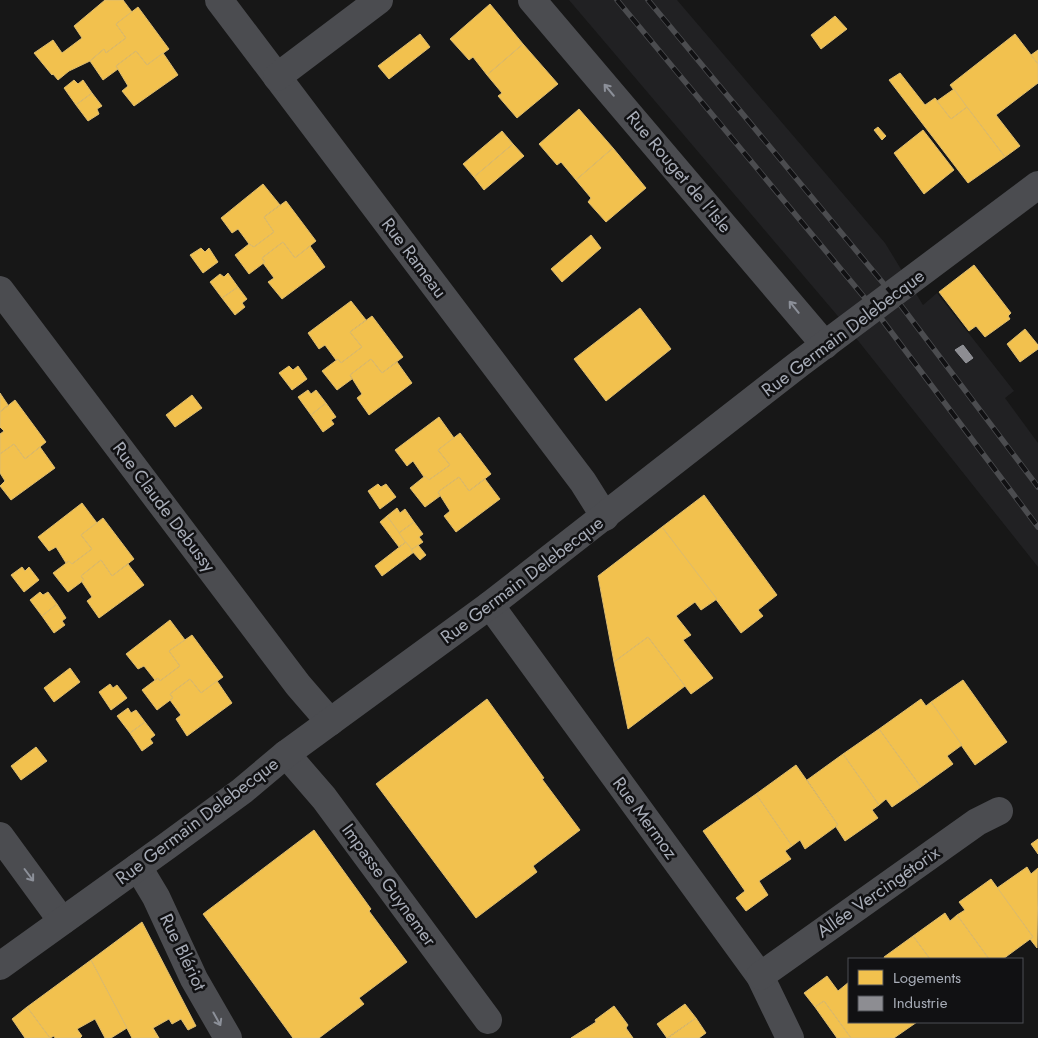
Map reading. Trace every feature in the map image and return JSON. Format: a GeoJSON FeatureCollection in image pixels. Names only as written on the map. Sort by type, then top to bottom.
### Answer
{"type":"FeatureCollection","features":[{"type":"Feature","properties":{"kind":"street","name":"Rue Rameau"},"geometry":{"type":"LineString","coordinates":[[219,0],[577,474],[605,517]]}},
{"type":"Feature","properties":{"kind":"street"},"geometry":{"type":"LineString","coordinates":[[278,77],[379,0]]}},
{"type":"Feature","properties":{"kind":"street","name":"Rue Rouget de l'Isle"},"geometry":{"type":"LineString","coordinates":[[532,0],[824,345]]}},
{"type":"Feature","properties":{"kind":"street","name":"Rue Germain Delebecque"},"geometry":{"type":"LineString","coordinates":[[0,966],[242,791],[286,754],[490,605],[824,345],[1038,186]]}},
{"type":"Feature","properties":{"kind":"street","name":"Rue Claude Debussy"},"geometry":{"type":"LineString","coordinates":[[0,290],[298,685],[330,722]]}},
{"type":"Feature","properties":{"kind":"street","name":"Rue Mermoz"},"geometry":{"type":"LineString","coordinates":[[490,605],[760,976],[790,1038]]}},
{"type":"Feature","properties":{"kind":"street","name":"Impasse Guynemer"},"geometry":{"type":"LineString","coordinates":[[286,754],[324,798],[488,1020]]}},
{"type":"Feature","properties":{"kind":"street","name":"Allée Vercingétorix"},"geometry":{"type":"LineString","coordinates":[[760,976],[977,822],[999,811]]}},
{"type":"Feature","properties":{"kind":"street"},"geometry":{"type":"LineString","coordinates":[[0,836],[62,921]]}},
{"type":"Feature","properties":{"kind":"street","name":"Rue Blériot"},"geometry":{"type":"LineString","coordinates":[[138,867],[156,897],[194,978],[228,1038]]}},
{"type":"Feature","properties":{"kind":"shaded area"},"geometry":{"type":"Polygon","coordinates":[[[569,0],[677,0],[885,243],[923,305],[937,293],[1014,391],[1005,398],[1038,443],[1038,567],[848,328],[569,0]]]}},
{"type":"Feature","properties":{"kind":"building: Logements"},"geometry":{"type":"Polygon","coordinates":[[[105,0],[123,0],[132,12],[116,24],[126,38],[106,53],[104,49],[90,61],[69,71],[58,80],[34,53],[53,40],[62,53],[82,38],[74,26],[105,0]]]}},
{"type":"Feature","properties":{"kind":"building: Logements"},"geometry":{"type":"Polygon","coordinates":[[[490,4],[523,44],[487,75],[473,57],[469,60],[450,39],[490,4]]]}},
{"type":"Feature","properties":{"kind":"building: Logements"},"geometry":{"type":"Polygon","coordinates":[[[138,7],[169,49],[147,65],[136,51],[116,66],[118,69],[103,80],[90,61],[104,49],[106,53],[126,38],[116,24],[138,7]]]}},
{"type":"Feature","properties":{"kind":"building: Logements"},"geometry":{"type":"Polygon","coordinates":[[[835,16],[847,29],[821,49],[811,35],[835,16]]]}},
{"type":"Feature","properties":{"kind":"building: Logements"},"geometry":{"type":"Polygon","coordinates":[[[420,34],[430,47],[389,79],[378,66],[420,34]]]}},
{"type":"Feature","properties":{"kind":"building: Logements"},"geometry":{"type":"Polygon","coordinates":[[[1015,34],[1038,64],[1038,83],[996,115],[1020,146],[1005,157],[950,85],[1015,34]]]}},
{"type":"Feature","properties":{"kind":"building: Logements"},"geometry":{"type":"Polygon","coordinates":[[[523,44],[558,84],[517,118],[498,96],[502,93],[487,75],[523,44]]]}},
{"type":"Feature","properties":{"kind":"building: Logements"},"geometry":{"type":"Polygon","coordinates":[[[1038,50],[1038,64],[1031,55],[1038,50]]]}},
{"type":"Feature","properties":{"kind":"building: Logements"},"geometry":{"type":"Polygon","coordinates":[[[136,51],[147,65],[163,53],[178,75],[134,106],[122,91],[128,86],[116,66],[136,51]]]}},
{"type":"Feature","properties":{"kind":"building: Logements"},"geometry":{"type":"Polygon","coordinates":[[[900,73],[925,105],[935,98],[951,119],[967,107],[1005,157],[968,183],[889,80],[900,73]]]}},
{"type":"Feature","properties":{"kind":"building: Logements"},"geometry":{"type":"Polygon","coordinates":[[[74,80],[78,84],[83,80],[92,93],[76,105],[64,88],[74,80]]]}},
{"type":"Feature","properties":{"kind":"building: Logements"},"geometry":{"type":"Polygon","coordinates":[[[954,89],[967,107],[951,119],[937,101],[954,89]]]}},
{"type":"Feature","properties":{"kind":"building: Logements"},"geometry":{"type":"Polygon","coordinates":[[[92,93],[102,106],[97,109],[99,114],[88,121],[76,105],[92,93]]]}},
{"type":"Feature","properties":{"kind":"building: Logements"},"geometry":{"type":"Polygon","coordinates":[[[579,109],[613,148],[576,180],[561,162],[557,165],[539,144],[579,109]]]}},
{"type":"Feature","properties":{"kind":"building: Logements"},"geometry":{"type":"Polygon","coordinates":[[[878,127],[886,136],[882,140],[874,130],[878,127]]]}},
{"type":"Feature","properties":{"kind":"building: Logements"},"geometry":{"type":"Polygon","coordinates":[[[923,130],[954,170],[924,194],[894,153],[923,130]]]}},
{"type":"Feature","properties":{"kind":"building: Logements"},"geometry":{"type":"Polygon","coordinates":[[[502,131],[513,144],[474,177],[463,164],[502,131]]]}},
{"type":"Feature","properties":{"kind":"building: Logements"},"geometry":{"type":"Polygon","coordinates":[[[513,144],[524,156],[484,190],[474,177],[513,144]]]}},
{"type":"Feature","properties":{"kind":"building: Logements"},"geometry":{"type":"Polygon","coordinates":[[[613,148],[646,188],[606,222],[588,202],[591,198],[576,180],[613,148]]]}},
{"type":"Feature","properties":{"kind":"building: Logements"},"geometry":{"type":"Polygon","coordinates":[[[263,184],[280,205],[264,217],[274,232],[254,247],[249,244],[238,229],[232,233],[221,218],[263,184]]]}},
{"type":"Feature","properties":{"kind":"building: Logements"},"geometry":{"type":"Polygon","coordinates":[[[286,201],[316,241],[295,258],[283,242],[262,258],[265,262],[249,274],[235,255],[249,244],[254,247],[274,232],[264,217],[286,201]]]}},
{"type":"Feature","properties":{"kind":"building: Logements"},"geometry":{"type":"Polygon","coordinates":[[[591,235],[601,248],[562,282],[551,269],[591,235]]]}},
{"type":"Feature","properties":{"kind":"building: Logements"},"geometry":{"type":"Polygon","coordinates":[[[283,242],[295,258],[310,246],[325,267],[282,299],[268,282],[274,278],[263,263],[265,262],[262,258],[283,242]]]}},
{"type":"Feature","properties":{"kind":"building: Logements"},"geometry":{"type":"Polygon","coordinates":[[[201,248],[205,252],[209,248],[218,262],[203,273],[190,255],[201,248]]]}},
{"type":"Feature","properties":{"kind":"building: Logements"},"geometry":{"type":"Polygon","coordinates":[[[974,265],[1011,313],[1008,316],[1010,319],[985,337],[976,326],[969,331],[939,292],[974,265]]]}},
{"type":"Feature","properties":{"kind":"building: Logements"},"geometry":{"type":"Polygon","coordinates":[[[228,273],[238,287],[222,298],[210,282],[220,274],[224,277],[228,273]]]}},
{"type":"Feature","properties":{"kind":"building: Logements"},"geometry":{"type":"Polygon","coordinates":[[[238,287],[247,299],[242,303],[245,307],[235,315],[222,298],[238,287]]]}},
{"type":"Feature","properties":{"kind":"building: Logements"},"geometry":{"type":"Polygon","coordinates":[[[351,301],[366,320],[350,332],[362,347],[341,363],[338,359],[336,360],[325,345],[319,349],[308,333],[351,301]]]}},
{"type":"Feature","properties":{"kind":"building: Logements"},"geometry":{"type":"Polygon","coordinates":[[[640,308],[671,349],[606,401],[574,359],[640,308]]]}},
{"type":"Feature","properties":{"kind":"building: Logements"},"geometry":{"type":"Polygon","coordinates":[[[372,316],[403,357],[382,373],[371,359],[350,375],[352,379],[337,390],[322,371],[338,359],[341,363],[362,347],[350,332],[372,316]]]}},
{"type":"Feature","properties":{"kind":"building: Logements"},"geometry":{"type":"Polygon","coordinates":[[[1025,329],[1038,345],[1038,349],[1020,362],[1007,344],[1025,329]]]}},
{"type":"Feature","properties":{"kind":"building: Logements"},"geometry":{"type":"Polygon","coordinates":[[[371,359],[382,373],[397,362],[412,383],[369,415],[357,398],[362,394],[350,375],[371,359]]]}},
{"type":"Feature","properties":{"kind":"building: Logements"},"geometry":{"type":"Polygon","coordinates":[[[289,366],[293,370],[298,366],[307,379],[292,390],[279,373],[289,366]]]}},
{"type":"Feature","properties":{"kind":"building: Logements"},"geometry":{"type":"Polygon","coordinates":[[[308,390],[311,394],[316,390],[326,403],[311,415],[298,397],[308,390]]]}},
{"type":"Feature","properties":{"kind":"building: Logements"},"geometry":{"type":"Polygon","coordinates":[[[0,393],[8,405],[0,412],[0,393]]]}},
{"type":"Feature","properties":{"kind":"building: Logements"},"geometry":{"type":"Polygon","coordinates":[[[192,395],[202,408],[175,427],[166,415],[192,395]]]}},
{"type":"Feature","properties":{"kind":"building: Logements"},"geometry":{"type":"Polygon","coordinates":[[[15,400],[46,442],[25,459],[14,444],[0,454],[0,434],[4,431],[0,427],[0,412],[15,400]]]}},
{"type":"Feature","properties":{"kind":"building: Logements"},"geometry":{"type":"Polygon","coordinates":[[[326,403],[336,417],[331,420],[334,424],[323,432],[311,415],[326,403]]]}},
{"type":"Feature","properties":{"kind":"building: Logements"},"geometry":{"type":"Polygon","coordinates":[[[439,417],[454,438],[438,450],[450,465],[429,480],[424,477],[413,461],[407,466],[395,450],[439,417]]]}},
{"type":"Feature","properties":{"kind":"building: Logements"},"geometry":{"type":"Polygon","coordinates":[[[460,433],[491,474],[469,491],[459,477],[438,492],[440,496],[425,507],[410,488],[425,476],[429,480],[450,465],[438,450],[460,433]]]}},
{"type":"Feature","properties":{"kind":"building: Logements"},"geometry":{"type":"Polygon","coordinates":[[[14,444],[25,459],[40,447],[55,468],[11,500],[0,486],[5,481],[0,473],[0,454],[14,444]]]}},
{"type":"Feature","properties":{"kind":"building: Logements"},"geometry":{"type":"Polygon","coordinates":[[[459,477],[469,491],[485,479],[500,499],[456,532],[444,516],[450,511],[438,492],[459,477]]]}},
{"type":"Feature","properties":{"kind":"building: Logements"},"geometry":{"type":"Polygon","coordinates":[[[378,484],[381,487],[386,484],[396,497],[380,509],[368,491],[378,484]]]}},
{"type":"Feature","properties":{"kind":"building: Logements"},"geometry":{"type":"Polygon","coordinates":[[[704,495],[777,595],[758,610],[763,616],[741,633],[662,527],[704,495]]]}},
{"type":"Feature","properties":{"kind":"building: Logements"},"geometry":{"type":"Polygon","coordinates":[[[82,503],[97,523],[81,535],[92,549],[72,564],[69,561],[66,563],[56,547],[49,551],[38,537],[82,503]]]}},
{"type":"Feature","properties":{"kind":"building: Logements"},"geometry":{"type":"Polygon","coordinates":[[[397,508],[400,513],[405,509],[414,522],[399,533],[387,516],[397,508]]]}},
{"type":"Feature","properties":{"kind":"building: Logements"},"geometry":{"type":"Polygon","coordinates":[[[387,516],[406,542],[399,547],[380,522],[387,516]]]}},
{"type":"Feature","properties":{"kind":"building: Logements"},"geometry":{"type":"Polygon","coordinates":[[[103,518],[134,559],[112,576],[101,560],[81,576],[84,580],[68,592],[53,573],[69,561],[72,564],[92,549],[81,535],[103,518]]]}},
{"type":"Feature","properties":{"kind":"building: Logements"},"geometry":{"type":"Polygon","coordinates":[[[414,522],[423,534],[419,537],[423,542],[411,550],[399,533],[414,522]]]}},
{"type":"Feature","properties":{"kind":"building: Logements"},"geometry":{"type":"Polygon","coordinates":[[[662,527],[717,599],[701,610],[695,602],[676,616],[691,635],[683,640],[713,678],[691,694],[648,637],[614,662],[598,576],[662,527]]]}},
{"type":"Feature","properties":{"kind":"building: Logements"},"geometry":{"type":"Polygon","coordinates":[[[406,542],[414,552],[382,576],[375,566],[406,542]]]}},
{"type":"Feature","properties":{"kind":"building: Logements"},"geometry":{"type":"Polygon","coordinates":[[[418,545],[426,555],[420,560],[411,550],[418,545]]]}},
{"type":"Feature","properties":{"kind":"building: Logements"},"geometry":{"type":"Polygon","coordinates":[[[101,560],[112,576],[128,564],[144,585],[99,618],[87,601],[92,597],[82,582],[84,580],[81,576],[101,560]]]}},
{"type":"Feature","properties":{"kind":"building: Logements"},"geometry":{"type":"Polygon","coordinates":[[[22,567],[25,571],[29,567],[39,580],[24,592],[11,575],[22,567]]]}},
{"type":"Feature","properties":{"kind":"building: Logements"},"geometry":{"type":"Polygon","coordinates":[[[40,592],[43,595],[48,592],[57,604],[42,616],[30,600],[40,592]]]}},
{"type":"Feature","properties":{"kind":"building: Logements"},"geometry":{"type":"Polygon","coordinates":[[[57,604],[66,618],[62,621],[65,625],[54,633],[42,616],[57,604]]]}},
{"type":"Feature","properties":{"kind":"building: Logements"},"geometry":{"type":"Polygon","coordinates":[[[170,620],[185,640],[169,651],[180,666],[160,681],[158,678],[155,680],[144,666],[138,669],[126,654],[170,620]]]}},
{"type":"Feature","properties":{"kind":"building: Logements"},"geometry":{"type":"Polygon","coordinates":[[[192,635],[223,677],[201,693],[190,679],[170,694],[173,698],[157,710],[142,690],[158,678],[160,681],[180,666],[169,651],[192,635]]]}},
{"type":"Feature","properties":{"kind":"building: Logements"},"geometry":{"type":"Polygon","coordinates":[[[648,637],[685,686],[628,729],[614,662],[648,637]]]}},
{"type":"Feature","properties":{"kind":"building: Logements"},"geometry":{"type":"Polygon","coordinates":[[[70,668],[80,682],[54,702],[44,688],[70,668]]]}},
{"type":"Feature","properties":{"kind":"building: Logements"},"geometry":{"type":"Polygon","coordinates":[[[190,679],[201,693],[217,681],[232,703],[187,736],[176,719],[181,715],[170,700],[173,698],[170,694],[190,679]]]}},
{"type":"Feature","properties":{"kind":"building: Logements"},"geometry":{"type":"Polygon","coordinates":[[[963,680],[1007,742],[975,765],[931,702],[963,680]]]}},
{"type":"Feature","properties":{"kind":"building: Logements"},"geometry":{"type":"Polygon","coordinates":[[[110,684],[113,688],[117,685],[127,698],[111,710],[99,692],[110,684]]]}},
{"type":"Feature","properties":{"kind":"building: Logements"},"geometry":{"type":"Polygon","coordinates":[[[487,699],[580,830],[533,866],[537,872],[476,918],[376,784],[487,699]]]}},
{"type":"Feature","properties":{"kind":"building: Logements"},"geometry":{"type":"Polygon","coordinates":[[[921,699],[926,706],[931,702],[962,745],[947,756],[953,764],[921,787],[879,729],[921,699]]]}},
{"type":"Feature","properties":{"kind":"building: Logements"},"geometry":{"type":"Polygon","coordinates":[[[128,708],[131,713],[136,710],[145,722],[130,733],[117,716],[128,708]]]}},
{"type":"Feature","properties":{"kind":"building: Logements"},"geometry":{"type":"Polygon","coordinates":[[[145,722],[155,735],[150,739],[153,743],[142,751],[130,733],[145,722]]]}},
{"type":"Feature","properties":{"kind":"building: Logements"},"geometry":{"type":"Polygon","coordinates":[[[879,729],[921,787],[892,807],[886,799],[879,805],[843,754],[879,729]]]}},
{"type":"Feature","properties":{"kind":"building: Logements"},"geometry":{"type":"Polygon","coordinates":[[[36,747],[47,761],[21,780],[11,766],[36,747]]]}},
{"type":"Feature","properties":{"kind":"building: Logements"},"geometry":{"type":"Polygon","coordinates":[[[843,754],[879,805],[872,810],[878,818],[845,841],[836,827],[838,825],[807,780],[843,754]]]}},
{"type":"Feature","properties":{"kind":"building: Logements"},"geometry":{"type":"Polygon","coordinates":[[[796,765],[838,825],[805,849],[800,840],[792,846],[756,794],[796,765]]]}},
{"type":"Feature","properties":{"kind":"building: Logements"},"geometry":{"type":"Polygon","coordinates":[[[756,794],[792,846],[785,851],[791,859],[759,881],[768,895],[746,911],[736,898],[745,891],[703,831],[756,794]]]}},
{"type":"Feature","properties":{"kind":"building: Logements"},"geometry":{"type":"Polygon","coordinates":[[[314,830],[371,909],[369,911],[407,962],[359,998],[364,1004],[319,1038],[293,1038],[203,914],[314,830]]]}},
{"type":"Feature","properties":{"kind":"building: Logements"},"geometry":{"type":"Polygon","coordinates":[[[1038,839],[1038,854],[1031,844],[1038,839]]]}},
{"type":"Feature","properties":{"kind":"building: Logements"},"geometry":{"type":"Polygon","coordinates":[[[1027,867],[1031,874],[1038,868],[1037,948],[1030,939],[1033,937],[997,888],[1027,867]]]}},
{"type":"Feature","properties":{"kind":"building: Logements"},"geometry":{"type":"Polygon","coordinates":[[[991,879],[1033,937],[1004,958],[988,958],[957,915],[965,910],[959,902],[991,879]]]}},
{"type":"Feature","properties":{"kind":"building: Logements"},"geometry":{"type":"Polygon","coordinates":[[[945,913],[950,921],[957,915],[988,958],[929,958],[913,936],[945,913]]]}},
{"type":"Feature","properties":{"kind":"building: Logements"},"geometry":{"type":"Polygon","coordinates":[[[142,922],[196,1026],[188,1030],[181,1019],[172,1024],[169,1019],[153,1028],[159,1038],[132,1038],[91,960],[142,922]]]}},
{"type":"Feature","properties":{"kind":"building: Logements"},"geometry":{"type":"Polygon","coordinates":[[[913,936],[929,958],[884,958],[913,936]]]}},
{"type":"Feature","properties":{"kind":"building: Logements"},"geometry":{"type":"Polygon","coordinates":[[[91,960],[127,1028],[111,1038],[105,1038],[95,1019],[77,1029],[82,1036],[80,1038],[55,1038],[54,1036],[50,1038],[27,1007],[91,960]]]}},
{"type":"Feature","properties":{"kind":"building: Logements"},"geometry":{"type":"Polygon","coordinates":[[[827,976],[838,991],[848,983],[848,1023],[916,1023],[894,1038],[851,1038],[824,1001],[815,1007],[804,993],[827,976]]]}},
{"type":"Feature","properties":{"kind":"building: Logements"},"geometry":{"type":"Polygon","coordinates":[[[824,1001],[851,1038],[837,1038],[815,1007],[824,1001]]]}},
{"type":"Feature","properties":{"kind":"building: Logements"},"geometry":{"type":"Polygon","coordinates":[[[685,1004],[696,1018],[667,1038],[657,1024],[685,1004]]]}},
{"type":"Feature","properties":{"kind":"building: Logements"},"geometry":{"type":"Polygon","coordinates":[[[614,1006],[628,1025],[626,1028],[633,1038],[571,1038],[596,1022],[595,1020],[614,1006]]]}},
{"type":"Feature","properties":{"kind":"building: Logements"},"geometry":{"type":"Polygon","coordinates":[[[27,1007],[50,1038],[25,1038],[12,1019],[27,1007]]]}},
{"type":"Feature","properties":{"kind":"building: Logements"},"geometry":{"type":"Polygon","coordinates":[[[696,1018],[706,1033],[699,1038],[668,1038],[696,1018]]]}},
{"type":"Feature","properties":{"kind":"building: Industrie"},"geometry":{"type":"Polygon","coordinates":[[[963,345],[973,358],[966,363],[955,350],[963,345]]]}},
{"type":"Feature","properties":{"kind":"railway"},"geometry":{"type":"LineString","coordinates":[[617,0],[874,309],[1038,527]]}},
{"type":"Feature","properties":{"kind":"railway"},"geometry":{"type":"LineString","coordinates":[[648,0],[893,295],[1038,487]]}}]}
